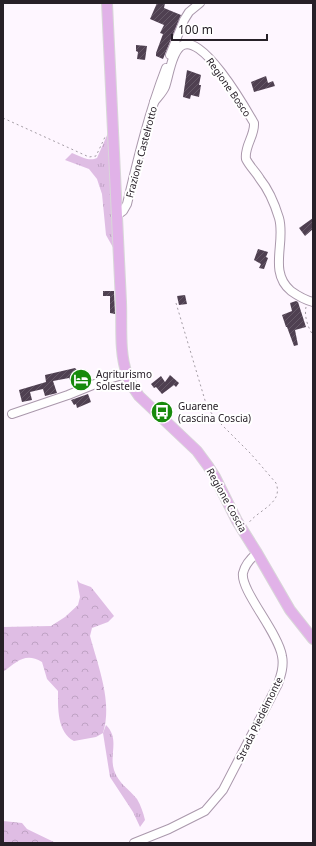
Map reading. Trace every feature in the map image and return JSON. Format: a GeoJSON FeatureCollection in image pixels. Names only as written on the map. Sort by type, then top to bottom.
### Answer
{"type":"FeatureCollection","features":[{"type":"Feature","properties":{"kind":"main road","name":"Frazione Castelrotto"},"geometry":{"type":"LineString","coordinates":[[106,3],[116,216]]}},
{"type":"Feature","properties":{"kind":"main road","name":"Regione Coscia"},"geometry":{"type":"LineString","coordinates":[[116,216],[123,358],[126,374],[139,396],[201,456],[215,477],[236,521],[257,553],[290,610],[313,639]]}},
{"type":"Feature","properties":{"kind":"street","name":"Frazione Castelrotto"},"geometry":{"type":"LineString","coordinates":[[116,216],[123,211],[127,204],[160,82],[184,20],[189,12],[200,3]]}},
{"type":"Feature","properties":{"kind":"street","name":"Regione Bosco"},"geometry":{"type":"LineString","coordinates":[[154,102],[165,88],[171,67],[180,47],[185,44],[190,44],[198,47],[212,61],[230,85],[254,123],[253,134],[245,153],[246,159],[268,192],[279,219],[281,230],[279,272],[286,287],[310,302]]}},
{"type":"Feature","properties":{"kind":"street"},"geometry":{"type":"LineString","coordinates":[[12,414],[68,395],[105,380],[126,374]]}},
{"type":"Feature","properties":{"kind":"street","name":"Strada Piedelmonte"},"geometry":{"type":"LineString","coordinates":[[134,843],[194,817],[205,811],[215,801],[223,790],[278,684],[282,670],[282,657],[278,642],[245,587],[243,574],[245,566],[257,553]]}},
{"type":"Feature","properties":{"kind":"path"},"geometry":{"type":"LineString","coordinates":[[3,118],[89,158],[96,156],[112,122]]}},
{"type":"Feature","properties":{"kind":"path"},"geometry":{"type":"LineString","coordinates":[[310,302],[305,312],[313,335]]}},
{"type":"Feature","properties":{"kind":"path"},"geometry":{"type":"LineString","coordinates":[[176,303],[207,408],[251,454],[276,483],[278,488],[276,497],[269,506],[248,524]]}},
{"type":"Feature","properties":{"kind":"green space"},"geometry":{"type":"Polygon","coordinates":[[[108,133],[115,251],[106,235],[102,194],[97,179],[89,169],[65,160],[72,153],[88,159],[97,158],[108,133]]]}},
{"type":"Feature","properties":{"kind":"green space"},"geometry":{"type":"Polygon","coordinates":[[[77,580],[80,583],[91,587],[114,616],[108,622],[92,628],[90,636],[105,697],[106,721],[103,733],[96,737],[74,741],[68,737],[61,726],[58,691],[47,679],[42,662],[36,659],[26,658],[17,662],[3,672],[3,627],[51,626],[65,617],[78,605],[80,597],[77,580]]]}},
{"type":"Feature","properties":{"kind":"green space"},"geometry":{"type":"Polygon","coordinates":[[[106,725],[110,730],[113,741],[113,764],[116,775],[137,799],[143,812],[145,820],[140,827],[133,812],[110,777],[103,733],[106,725]]]}},
{"type":"Feature","properties":{"kind":"green space"},"geometry":{"type":"Polygon","coordinates":[[[3,821],[22,823],[27,829],[56,843],[3,843],[3,821]]]}},
{"type":"Feature","properties":{"kind":"building"},"geometry":{"type":"Polygon","coordinates":[[[157,3],[165,3],[164,8],[181,15],[163,59],[156,56],[156,53],[163,34],[160,33],[164,25],[150,19],[157,3]]]}},
{"type":"Feature","properties":{"kind":"building"},"geometry":{"type":"Polygon","coordinates":[[[136,45],[147,46],[145,60],[137,59],[138,52],[136,51],[136,45]]]}},
{"type":"Feature","properties":{"kind":"building"},"geometry":{"type":"Polygon","coordinates":[[[187,70],[201,75],[199,97],[191,95],[190,99],[183,97],[187,70]]]}},
{"type":"Feature","properties":{"kind":"building"},"geometry":{"type":"Polygon","coordinates":[[[266,76],[268,83],[273,81],[275,86],[254,92],[251,82],[266,76]]]}},
{"type":"Feature","properties":{"kind":"building"},"geometry":{"type":"Polygon","coordinates":[[[313,218],[313,229],[305,236],[299,228],[313,218]]]}},
{"type":"Feature","properties":{"kind":"building"},"geometry":{"type":"Polygon","coordinates":[[[258,249],[268,252],[266,257],[268,258],[264,269],[259,268],[261,264],[254,260],[258,249]]]}},
{"type":"Feature","properties":{"kind":"building"},"geometry":{"type":"Polygon","coordinates":[[[103,291],[114,291],[115,314],[110,313],[110,296],[103,296],[103,291]]]}},
{"type":"Feature","properties":{"kind":"building"},"geometry":{"type":"Polygon","coordinates":[[[185,295],[187,304],[179,305],[177,296],[185,295]]]}},
{"type":"Feature","properties":{"kind":"building"},"geometry":{"type":"Polygon","coordinates":[[[296,301],[298,302],[306,327],[295,330],[298,345],[294,346],[282,315],[292,311],[290,303],[296,301]]]}},
{"type":"Feature","properties":{"kind":"building"},"geometry":{"type":"Polygon","coordinates":[[[75,368],[77,370],[82,369],[86,382],[76,386],[74,379],[70,380],[69,378],[53,381],[57,393],[45,396],[43,389],[30,392],[32,400],[22,402],[19,390],[46,382],[45,375],[75,368]]]}},
{"type":"Feature","properties":{"kind":"building"},"geometry":{"type":"Polygon","coordinates":[[[170,375],[179,383],[176,387],[174,385],[162,394],[151,384],[161,376],[165,382],[170,375]]]}},
{"type":"Feature","properties":{"kind":"building"},"geometry":{"type":"Polygon","coordinates":[[[88,394],[91,402],[77,408],[76,404],[74,405],[71,400],[88,394]]]}},
{"type":"Feature","properties":{"kind":"place","name":"Agriturismo Solestelle"},"geometry":{"type":"Point","coordinates":[81,380]}},
{"type":"Feature","properties":{"kind":"place","name":"Guarene (cascina Coscia)"},"geometry":{"type":"Point","coordinates":[162,412]}}]}
